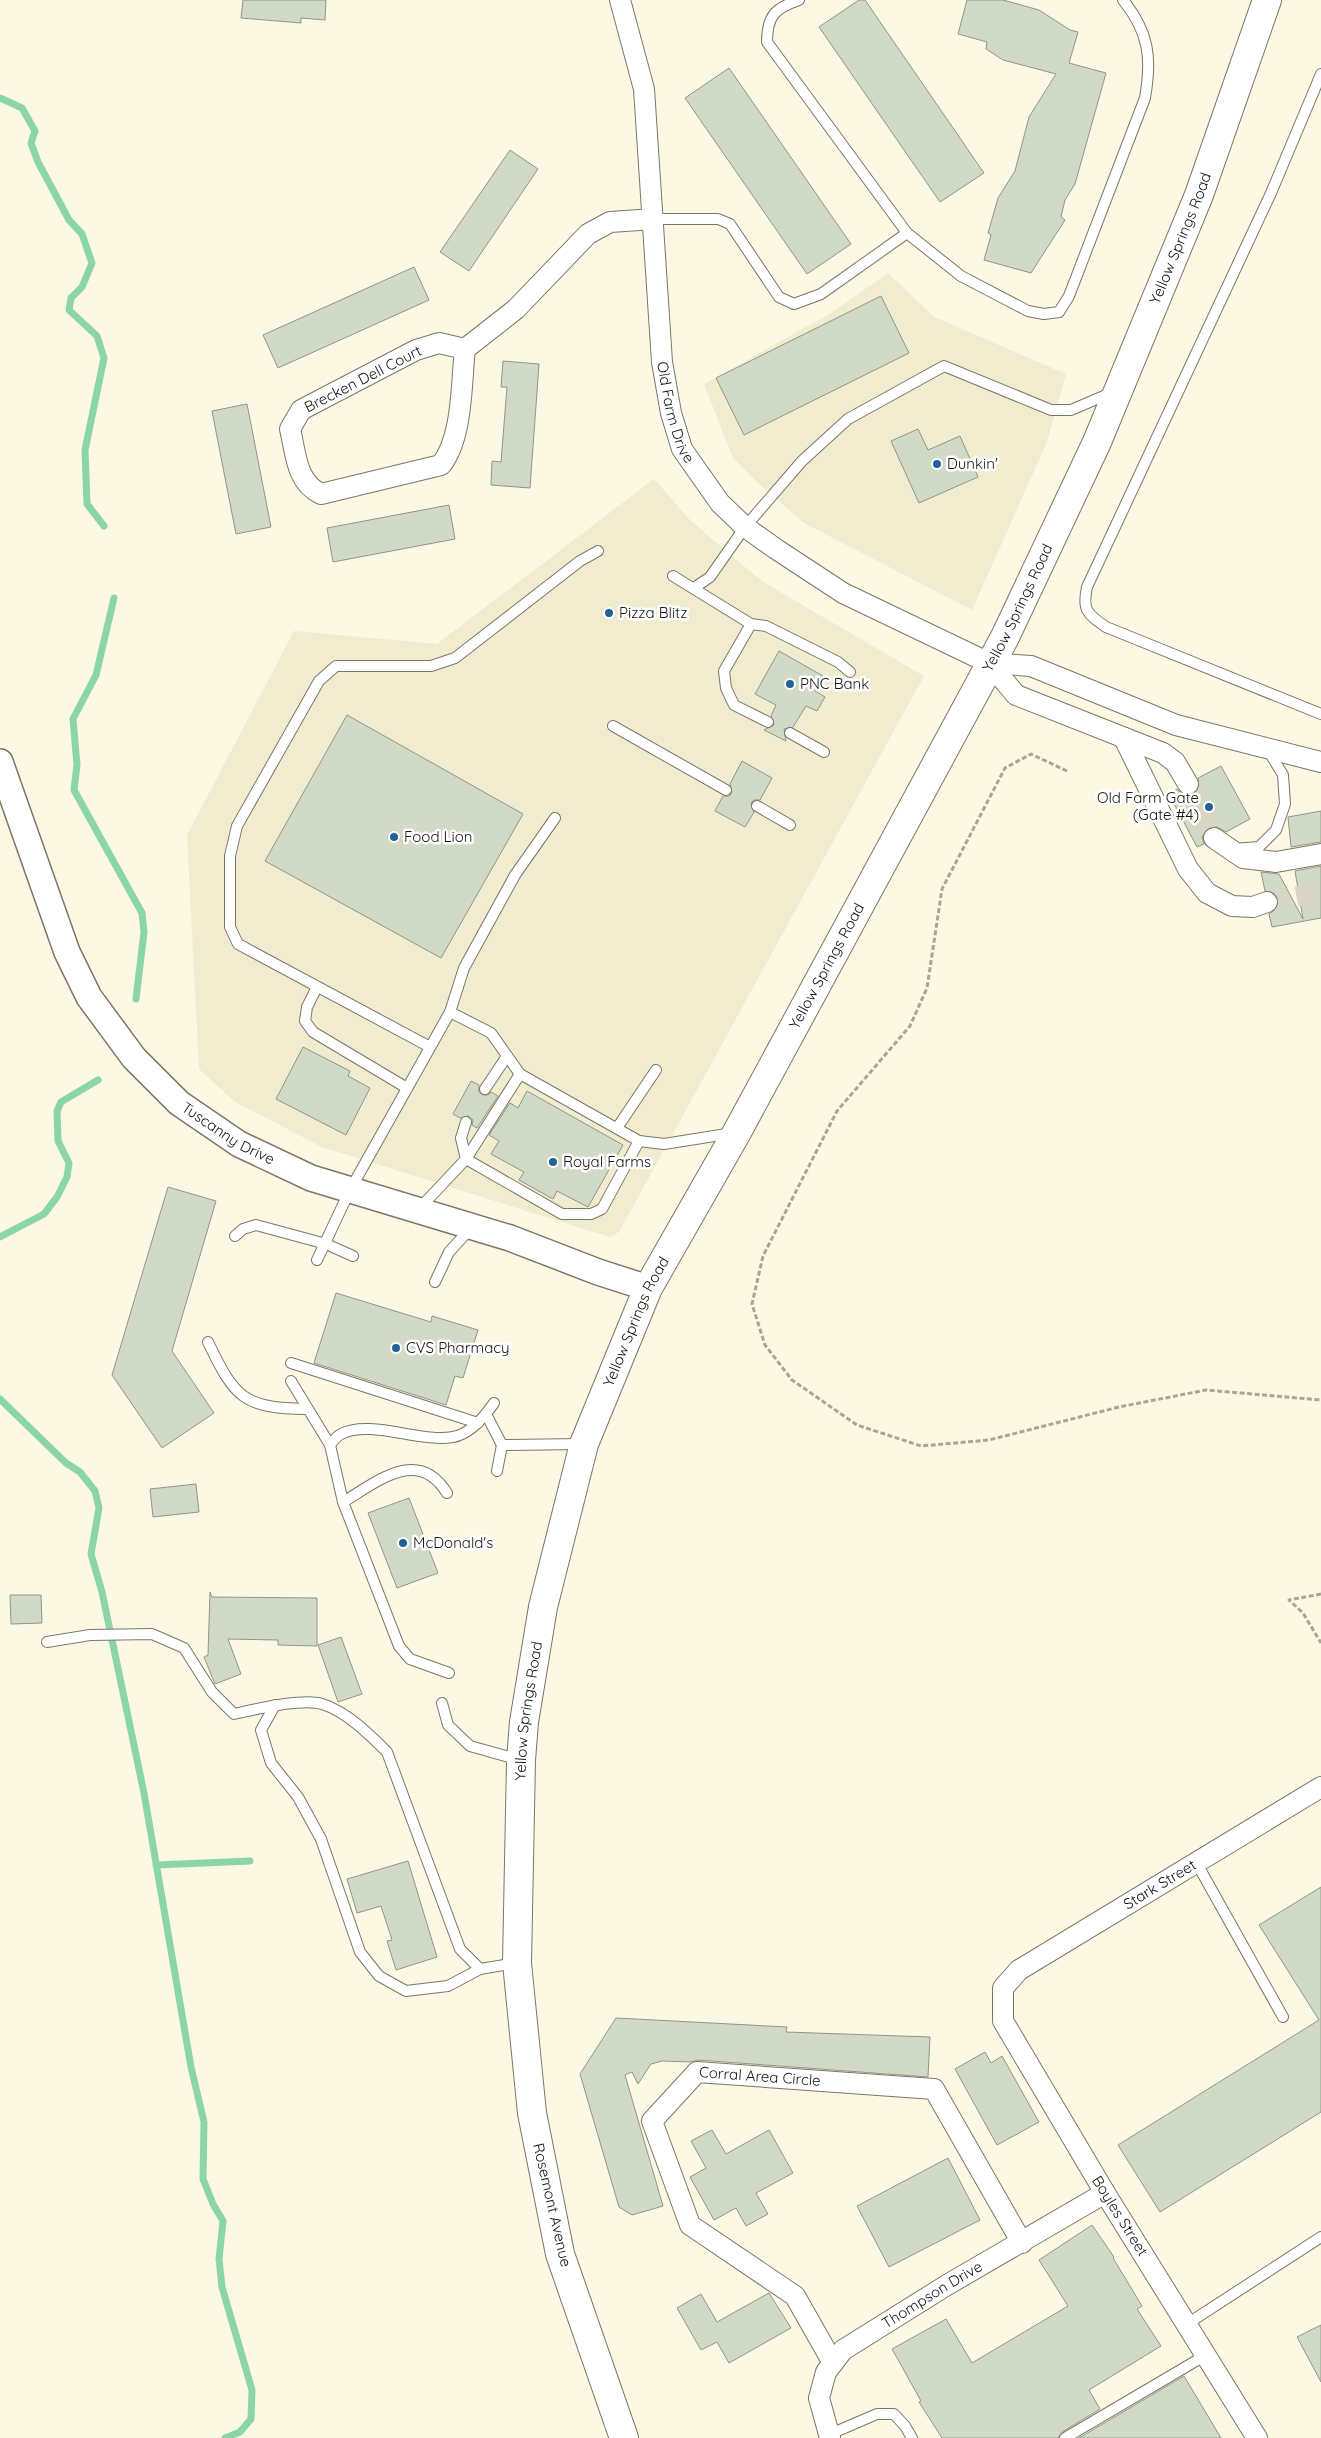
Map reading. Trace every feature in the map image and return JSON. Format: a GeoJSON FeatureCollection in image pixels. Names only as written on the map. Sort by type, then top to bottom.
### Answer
{"type":"FeatureCollection","features":[{"type":"Feature","properties":{"kind":"main road","name":"Yellow Springs Road"},"geometry":{"type":"LineString","coordinates":[[517,1963],[521,1760],[524,1722],[543,1607],[584,1444],[648,1288],[737,1132],[1009,628],[1120,390],[1199,195],[1267,0]]}},
{"type":"Feature","properties":{"kind":"main road","name":"Rosemont Avenue"},"geometry":{"type":"LineString","coordinates":[[517,1963],[532,2113],[560,2254],[624,2438]]}},
{"type":"Feature","properties":{"kind":"street","name":"Old Farm Drive"},"geometry":{"type":"LineString","coordinates":[[620,0],[644,89],[662,362],[670,413],[682,449],[720,503],[745,527],[843,593],[989,664]]}},
{"type":"Feature","properties":{"kind":"street"},"geometry":{"type":"LineString","coordinates":[[465,349],[516,309],[588,234],[610,222],[654,219]]}},
{"type":"Feature","properties":{"kind":"street","name":"Brecken Dell Court"},"geometry":{"type":"LineString","coordinates":[[439,343],[465,349],[456,434],[449,455],[441,465],[321,494],[309,488],[302,479],[290,429],[293,420],[301,410],[416,350],[439,343]]}},
{"type":"Feature","properties":{"kind":"street"},"geometry":{"type":"LineString","coordinates":[[989,664],[1016,696],[1124,738],[1169,758],[1176,762],[1188,784]]}},
{"type":"Feature","properties":{"kind":"street"},"geometry":{"type":"LineString","coordinates":[[989,664],[1031,666],[1176,725],[1321,762]]}},
{"type":"Feature","properties":{"kind":"street"},"geometry":{"type":"LineString","coordinates":[[1124,738],[1188,869],[1207,893],[1232,906],[1253,907],[1267,902]]}},
{"type":"Feature","properties":{"kind":"street","name":"Tuscanny Drive"},"geometry":{"type":"LineString","coordinates":[[0,762],[67,952],[89,997],[134,1058],[179,1104],[239,1144],[311,1178],[472,1226],[548,1251],[598,1272],[648,1288]]}},
{"type":"Feature","properties":{"kind":"street"},"geometry":{"type":"LineString","coordinates":[[1222,844],[1243,858],[1276,862],[1321,854]]}},
{"type":"Feature","properties":{"kind":"street","name":"Stark Street"},"geometry":{"type":"LineString","coordinates":[[1004,1988],[1020,1970],[1320,1788]]}},
{"type":"Feature","properties":{"kind":"street","name":"Boyles Street"},"geometry":{"type":"LineString","coordinates":[[1004,1988],[1004,2021],[1105,2193],[1257,2438]]}},
{"type":"Feature","properties":{"kind":"street","name":"Corral Area Circle"},"geometry":{"type":"LineString","coordinates":[[833,2363],[795,2296],[690,2224],[652,2122],[697,2072],[934,2089],[1022,2243]]}},
{"type":"Feature","properties":{"kind":"street","name":"Thompson Drive"},"geometry":{"type":"LineString","coordinates":[[829,2436],[820,2398],[826,2372],[843,2350],[947,2285],[1105,2193]]}},
{"type":"Feature","properties":{"kind":"lane"},"geometry":{"type":"LineString","coordinates":[[798,0],[785,5],[774,14],[767,26],[767,42],[907,233],[970,281],[1028,311],[1044,314],[1058,312],[1069,296],[1145,98],[1149,51],[1137,23],[1122,0]]}},
{"type":"Feature","properties":{"kind":"lane"},"geometry":{"type":"LineString","coordinates":[[1321,74],[1271,193],[1092,578],[1084,602],[1089,616],[1106,627],[1321,714]]}},
{"type":"Feature","properties":{"kind":"lane"},"geometry":{"type":"LineString","coordinates":[[654,219],[718,219],[730,224],[779,297],[794,304],[821,294],[907,233]]}},
{"type":"Feature","properties":{"kind":"lane"},"geometry":{"type":"LineString","coordinates":[[694,588],[710,577],[745,527],[802,462],[848,419],[944,366],[1051,410],[1071,410],[1120,390]]}},
{"type":"Feature","properties":{"kind":"lane"},"geometry":{"type":"LineString","coordinates":[[430,1047],[238,944],[230,926],[230,856],[237,826],[319,681],[336,666],[431,666],[456,658],[580,561],[598,551]]}},
{"type":"Feature","properties":{"kind":"lane"},"geometry":{"type":"LineString","coordinates":[[672,576],[751,624],[766,626],[838,662],[850,672]]}},
{"type":"Feature","properties":{"kind":"lane"},"geometry":{"type":"LineString","coordinates":[[751,624],[724,671],[726,688],[734,705],[768,722]]}},
{"type":"Feature","properties":{"kind":"lane"},"geometry":{"type":"LineString","coordinates":[[613,726],[726,790]]}},
{"type":"Feature","properties":{"kind":"lane"},"geometry":{"type":"LineString","coordinates":[[790,733],[824,752]]}},
{"type":"Feature","properties":{"kind":"lane"},"geometry":{"type":"LineString","coordinates":[[1222,844],[1259,847],[1276,830],[1285,804],[1283,775],[1266,748]]}},
{"type":"Feature","properties":{"kind":"lane"},"geometry":{"type":"LineString","coordinates":[[757,806],[790,825]]}},
{"type":"Feature","properties":{"kind":"lane"},"geometry":{"type":"LineString","coordinates":[[316,1260],[326,1244],[350,1190],[450,1012],[468,961],[515,875],[555,818]]}},
{"type":"Feature","properties":{"kind":"lane"},"geometry":{"type":"LineString","coordinates":[[317,987],[307,1008],[305,1022],[313,1032],[407,1088]]}},
{"type":"Feature","properties":{"kind":"lane"},"geometry":{"type":"LineString","coordinates":[[450,1012],[490,1033],[520,1074],[639,1141],[664,1144],[737,1132]]}},
{"type":"Feature","properties":{"kind":"lane"},"geometry":{"type":"LineString","coordinates":[[485,1089],[507,1056]]}},
{"type":"Feature","properties":{"kind":"lane"},"geometry":{"type":"LineString","coordinates":[[617,1128],[656,1070]]}},
{"type":"Feature","properties":{"kind":"lane"},"geometry":{"type":"LineString","coordinates":[[417,1210],[466,1159],[520,1074]]}},
{"type":"Feature","properties":{"kind":"lane"},"geometry":{"type":"LineString","coordinates":[[466,1122],[462,1138],[466,1159],[562,1214],[591,1214],[602,1209],[639,1141]]}},
{"type":"Feature","properties":{"kind":"lane"},"geometry":{"type":"LineString","coordinates":[[235,1236],[243,1229],[256,1225],[326,1244],[353,1256]]}},
{"type":"Feature","properties":{"kind":"lane"},"geometry":{"type":"LineString","coordinates":[[436,1282],[449,1252],[472,1226]]}},
{"type":"Feature","properties":{"kind":"lane"},"geometry":{"type":"LineString","coordinates":[[208,1342],[226,1380],[251,1403],[278,1409],[307,1409]]}},
{"type":"Feature","properties":{"kind":"lane"},"geometry":{"type":"LineString","coordinates":[[291,1363],[478,1423]]}},
{"type":"Feature","properties":{"kind":"lane"},"geometry":{"type":"LineString","coordinates":[[291,1380],[330,1444],[343,1502],[399,1646],[410,1659],[449,1673]]}},
{"type":"Feature","properties":{"kind":"lane"},"geometry":{"type":"LineString","coordinates":[[330,1444],[340,1434],[354,1430],[379,1430],[432,1437],[454,1437],[478,1423],[494,1403]]}},
{"type":"Feature","properties":{"kind":"lane"},"geometry":{"type":"LineString","coordinates":[[486,1414],[502,1444],[497,1471]]}},
{"type":"Feature","properties":{"kind":"lane"},"geometry":{"type":"LineString","coordinates":[[502,1444],[584,1444]]}},
{"type":"Feature","properties":{"kind":"lane"},"geometry":{"type":"LineString","coordinates":[[343,1502],[396,1472],[408,1469],[420,1470],[432,1475],[440,1481],[447,1493]]}},
{"type":"Feature","properties":{"kind":"lane"},"geometry":{"type":"LineString","coordinates":[[47,1642],[90,1636],[152,1634],[184,1648],[212,1692],[234,1714],[275,1705],[322,1704],[362,1727],[387,1752],[460,1949],[480,1969]]}},
{"type":"Feature","properties":{"kind":"lane"},"geometry":{"type":"LineString","coordinates":[[442,1703],[448,1725],[470,1746],[521,1760]]}},
{"type":"Feature","properties":{"kind":"lane"},"geometry":{"type":"LineString","coordinates":[[275,1705],[262,1730],[271,1763],[298,1797],[321,1839],[360,1952],[379,1976],[406,1991],[448,1986],[480,1969],[517,1963]]}},
{"type":"Feature","properties":{"kind":"lane"},"geometry":{"type":"LineString","coordinates":[[1196,1862],[1283,2017]]}},
{"type":"Feature","properties":{"kind":"lane"},"geometry":{"type":"LineString","coordinates":[[1188,2324],[1321,2237]]}},
{"type":"Feature","properties":{"kind":"lane"},"geometry":{"type":"LineString","coordinates":[[1065,2438],[1206,2355]]}},
{"type":"Feature","properties":{"kind":"lane"},"geometry":{"type":"LineString","coordinates":[[829,2436],[877,2414],[894,2414],[905,2426],[912,2438]]}},
{"type":"Feature","properties":{"kind":"path"},"geometry":{"type":"LineString","coordinates":[[1067,770],[1031,754],[1005,768],[1000,777],[942,889],[927,988],[910,1026],[838,1111],[763,1256],[752,1304],[765,1345],[792,1380],[857,1425],[921,1446],[990,1440],[1119,1407],[1206,1390],[1321,1400]]}},
{"type":"Feature","properties":{"kind":"path"},"geometry":{"type":"LineString","coordinates":[[1321,1594],[1289,1600],[1303,1613],[1321,1643]]}},
{"type":"Feature","properties":{"kind":"shaded area"},"geometry":{"type":"Polygon","coordinates":[[[888,273],[934,317],[1066,374],[1047,442],[972,610],[804,523],[758,483],[733,458],[704,384],[831,313],[888,273]]]}},
{"type":"Feature","properties":{"kind":"shaded area"},"geometry":{"type":"Polygon","coordinates":[[[654,479],[691,521],[763,582],[924,676],[619,1232],[610,1237],[322,1147],[235,1102],[199,1069],[187,835],[294,631],[437,644],[654,479]]]}},
{"type":"Feature","properties":{"kind":"building"},"geometry":{"type":"Polygon","coordinates":[[[243,0],[326,0],[325,20],[301,18],[301,23],[241,18],[243,0]]]}},
{"type":"Feature","properties":{"kind":"building"},"geometry":{"type":"Polygon","coordinates":[[[859,0],[865,0],[984,173],[940,202],[819,27],[859,0]]]}},
{"type":"Feature","properties":{"kind":"building"},"geometry":{"type":"Polygon","coordinates":[[[967,0],[1003,0],[1039,10],[1070,30],[1078,32],[1069,63],[1106,73],[1075,184],[1065,200],[1061,217],[1065,220],[1031,273],[984,260],[991,235],[988,233],[998,198],[1015,171],[1029,117],[1056,74],[1003,60],[986,49],[987,42],[958,34],[967,0]]]}},
{"type":"Feature","properties":{"kind":"building"},"geometry":{"type":"Polygon","coordinates":[[[729,68],[851,244],[807,274],[685,98],[729,68]]]}},
{"type":"Feature","properties":{"kind":"building"},"geometry":{"type":"Polygon","coordinates":[[[510,150],[538,169],[469,271],[440,252],[510,150]]]}},
{"type":"Feature","properties":{"kind":"building"},"geometry":{"type":"Polygon","coordinates":[[[414,267],[429,300],[278,368],[263,335],[414,267]]]}},
{"type":"Feature","properties":{"kind":"building"},"geometry":{"type":"Polygon","coordinates":[[[881,296],[909,353],[744,435],[716,378],[881,296]]]}},
{"type":"Feature","properties":{"kind":"building"},"geometry":{"type":"Polygon","coordinates":[[[503,361],[539,364],[530,488],[491,485],[492,461],[501,462],[507,387],[501,387],[503,361]]]}},
{"type":"Feature","properties":{"kind":"building"},"geometry":{"type":"Polygon","coordinates":[[[247,404],[271,527],[236,534],[212,411],[247,404]]]}},
{"type":"Feature","properties":{"kind":"building","name":"Dunkin'"},"geometry":{"type":"Polygon","coordinates":[[[918,429],[928,450],[960,436],[978,477],[919,503],[891,441],[918,429]]]}},
{"type":"Feature","properties":{"kind":"building"},"geometry":{"type":"Polygon","coordinates":[[[449,505],[455,539],[333,562],[327,528],[449,505]]]}},
{"type":"Feature","properties":{"kind":"building","name":"PNC Bank"},"geometry":{"type":"Polygon","coordinates":[[[779,651],[823,676],[815,691],[825,697],[817,711],[806,706],[793,727],[784,729],[786,741],[764,730],[774,725],[771,716],[776,705],[755,694],[779,651]]]}},
{"type":"Feature","properties":{"kind":"building","name":"Food Lion"},"geometry":{"type":"Polygon","coordinates":[[[347,715],[523,814],[441,958],[265,861],[347,715]]]}},
{"type":"Feature","properties":{"kind":"building"},"geometry":{"type":"Polygon","coordinates":[[[742,761],[772,778],[760,800],[754,800],[751,803],[754,812],[745,827],[715,811],[723,796],[729,796],[732,793],[730,784],[742,761]]]}},
{"type":"Feature","properties":{"kind":"building","name":"Old Farm Gate (Gate #4)"},"geometry":{"type":"Polygon","coordinates":[[[1221,766],[1250,819],[1226,832],[1215,826],[1208,828],[1202,837],[1204,844],[1197,847],[1169,794],[1177,789],[1183,795],[1194,794],[1199,789],[1198,778],[1221,766]]]}},
{"type":"Feature","properties":{"kind":"building"},"geometry":{"type":"Polygon","coordinates":[[[1321,811],[1321,842],[1291,847],[1288,817],[1321,811]]]}},
{"type":"Feature","properties":{"kind":"building"},"geometry":{"type":"Polygon","coordinates":[[[1321,866],[1321,918],[1272,927],[1269,914],[1276,909],[1278,898],[1274,893],[1265,891],[1261,872],[1279,874],[1303,919],[1295,871],[1321,866]]]}},
{"type":"Feature","properties":{"kind":"building"},"geometry":{"type":"Polygon","coordinates":[[[303,1047],[350,1071],[348,1076],[370,1088],[346,1135],[276,1099],[303,1047]]]}},
{"type":"Feature","properties":{"kind":"building"},"geometry":{"type":"Polygon","coordinates":[[[471,1081],[479,1085],[479,1092],[482,1095],[488,1095],[491,1092],[498,1096],[477,1128],[472,1125],[473,1120],[468,1116],[460,1118],[453,1114],[471,1081]]]}},
{"type":"Feature","properties":{"kind":"building","name":"Royal Farms"},"geometry":{"type":"Polygon","coordinates":[[[527,1091],[623,1145],[588,1207],[557,1191],[553,1199],[519,1180],[524,1172],[491,1154],[499,1141],[489,1135],[510,1103],[518,1108],[527,1091]]]}},
{"type":"Feature","properties":{"kind":"building"},"geometry":{"type":"Polygon","coordinates":[[[168,1187],[216,1201],[172,1351],[214,1413],[162,1448],[112,1375],[168,1187]]]}},
{"type":"Feature","properties":{"kind":"building","name":"CVS Pharmacy"},"geometry":{"type":"Polygon","coordinates":[[[336,1293],[431,1322],[432,1316],[478,1330],[463,1378],[455,1376],[446,1405],[314,1363],[336,1293]]]}},
{"type":"Feature","properties":{"kind":"building"},"geometry":{"type":"Polygon","coordinates":[[[196,1484],[199,1512],[153,1517],[150,1489],[196,1484]]]}},
{"type":"Feature","properties":{"kind":"building","name":"McDonald's"},"geometry":{"type":"Polygon","coordinates":[[[409,1498],[438,1573],[397,1588],[368,1513],[409,1498]]]}},
{"type":"Feature","properties":{"kind":"building"},"geometry":{"type":"Polygon","coordinates":[[[210,1592],[212,1597],[317,1598],[317,1646],[278,1645],[278,1640],[228,1639],[241,1674],[215,1684],[204,1657],[208,1655],[210,1592]]]}},
{"type":"Feature","properties":{"kind":"building"},"geometry":{"type":"Polygon","coordinates":[[[10,1595],[41,1595],[42,1623],[11,1624],[10,1595]]]}},
{"type":"Feature","properties":{"kind":"building"},"geometry":{"type":"Polygon","coordinates":[[[341,1637],[362,1694],[338,1702],[318,1645],[341,1637]]]}},
{"type":"Feature","properties":{"kind":"building"},"geometry":{"type":"Polygon","coordinates":[[[408,1861],[437,1957],[396,1970],[387,1941],[392,1940],[381,1906],[357,1913],[347,1879],[408,1861]]]}},
{"type":"Feature","properties":{"kind":"building"},"geometry":{"type":"Polygon","coordinates":[[[1321,1887],[1321,2112],[1160,2212],[1118,2145],[1319,2020],[1259,1925],[1321,1887]]]}},
{"type":"Feature","properties":{"kind":"building"},"geometry":{"type":"Polygon","coordinates":[[[616,2018],[787,2027],[786,2032],[930,2037],[928,2077],[698,2060],[690,2062],[662,2061],[651,2064],[638,2084],[632,2072],[625,2075],[663,2206],[632,2215],[619,2207],[580,2074],[616,2018]]]}},
{"type":"Feature","properties":{"kind":"building"},"geometry":{"type":"Polygon","coordinates":[[[985,2052],[991,2063],[1002,2056],[1039,2122],[997,2145],[955,2069],[985,2052]]]}},
{"type":"Feature","properties":{"kind":"building"},"geometry":{"type":"Polygon","coordinates":[[[712,2130],[726,2154],[769,2130],[793,2173],[756,2193],[768,2214],[746,2226],[736,2208],[714,2220],[690,2177],[706,2168],[691,2141],[712,2130]]]}},
{"type":"Feature","properties":{"kind":"building"},"geometry":{"type":"Polygon","coordinates":[[[948,2158],[980,2220],[889,2267],[857,2206],[948,2158]]]}},
{"type":"Feature","properties":{"kind":"building"},"geometry":{"type":"Polygon","coordinates":[[[1092,2225],[1114,2257],[1142,2306],[1137,2309],[1161,2346],[1089,2390],[1100,2409],[1062,2432],[1058,2438],[942,2438],[919,2402],[921,2401],[892,2349],[946,2319],[972,2363],[1068,2306],[1039,2260],[1092,2225]]]}},
{"type":"Feature","properties":{"kind":"building"},"geometry":{"type":"Polygon","coordinates":[[[769,2293],[791,2328],[729,2363],[717,2342],[701,2350],[677,2308],[701,2294],[717,2322],[769,2293]]]}},
{"type":"Feature","properties":{"kind":"building"},"geometry":{"type":"Polygon","coordinates":[[[1321,2325],[1321,2382],[1297,2337],[1321,2325]]]}},
{"type":"Feature","properties":{"kind":"building"},"geometry":{"type":"Polygon","coordinates":[[[1184,2376],[1221,2438],[1079,2438],[1184,2376]]]}},
{"type":"Feature","properties":{"kind":"waterway"},"geometry":{"type":"LineString","coordinates":[[0,98],[22,108],[35,131],[31,143],[38,162],[69,220],[82,234],[92,263],[82,287],[71,298],[69,310],[97,336],[104,358],[85,450],[87,504],[104,526]]}},
{"type":"Feature","properties":{"kind":"waterway"},"geometry":{"type":"LineString","coordinates":[[114,598],[96,675],[73,719],[77,765],[74,790],[142,913],[144,932],[136,999]]}},
{"type":"Feature","properties":{"kind":"waterway"},"geometry":{"type":"LineString","coordinates":[[0,1237],[44,1214],[57,1197],[67,1177],[69,1163],[58,1141],[57,1111],[61,1102],[98,1080]]}},
{"type":"Feature","properties":{"kind":"waterway"},"geometry":{"type":"LineString","coordinates":[[0,1399],[66,1463],[80,1472],[95,1491],[99,1508],[91,1554],[102,1592],[144,1793],[191,2067],[204,2122],[203,2179],[213,2204],[223,2221],[219,2259],[222,2287],[252,2390],[251,2419],[240,2432],[225,2438]]}},
{"type":"Feature","properties":{"kind":"waterway"},"geometry":{"type":"LineString","coordinates":[[156,1865],[250,1861]]}},
{"type":"Feature","properties":{"kind":"tunnel"},"geometry":{"type":"LineString","coordinates":[[1188,784],[1214,838]]}},
{"type":"Feature","properties":{"kind":"tunnel"},"geometry":{"type":"LineString","coordinates":[[1267,902],[1321,892]]}},
{"type":"Feature","properties":{"kind":"place","name":"Dunkin'"},"geometry":{"type":"Point","coordinates":[937,464]}},
{"type":"Feature","properties":{"kind":"place","name":"Pizza Blitz"},"geometry":{"type":"Point","coordinates":[609,613]}},
{"type":"Feature","properties":{"kind":"place","name":"PNC Bank"},"geometry":{"type":"Point","coordinates":[790,684]}},
{"type":"Feature","properties":{"kind":"place","name":"Old Farm Gate (Gate #4)"},"geometry":{"type":"Point","coordinates":[1209,807]}},
{"type":"Feature","properties":{"kind":"place","name":"Food Lion"},"geometry":{"type":"Point","coordinates":[394,837]}},
{"type":"Feature","properties":{"kind":"place","name":"Royal Farms"},"geometry":{"type":"Point","coordinates":[553,1162]}},
{"type":"Feature","properties":{"kind":"place","name":"CVS Pharmacy"},"geometry":{"type":"Point","coordinates":[396,1348]}},
{"type":"Feature","properties":{"kind":"place","name":"McDonald's"},"geometry":{"type":"Point","coordinates":[403,1543]}}]}
